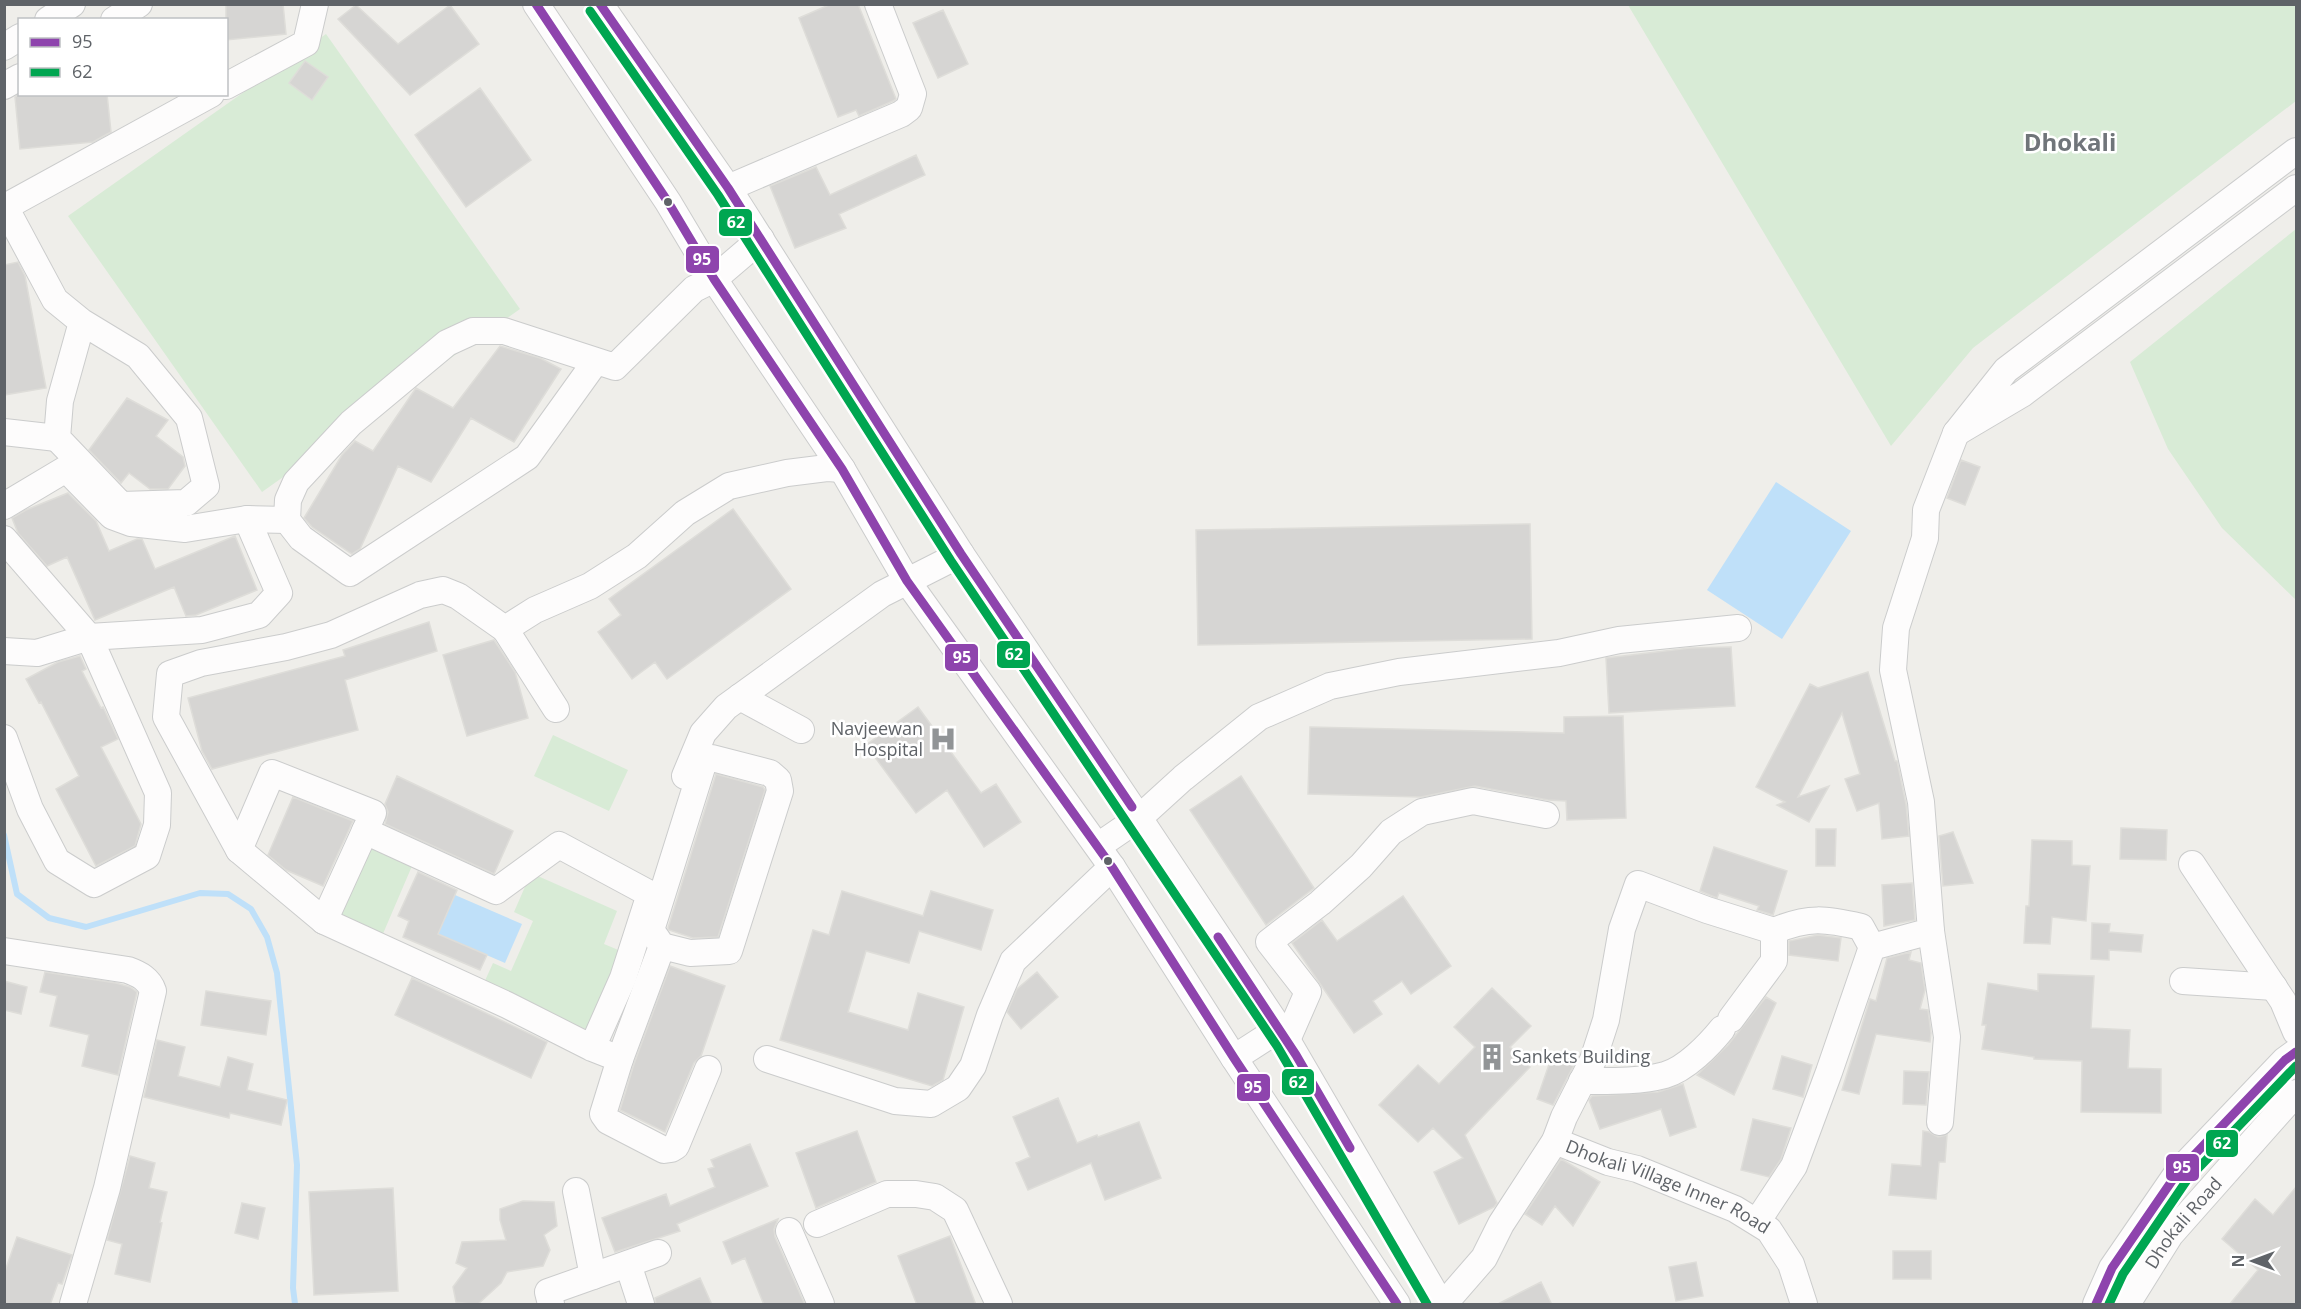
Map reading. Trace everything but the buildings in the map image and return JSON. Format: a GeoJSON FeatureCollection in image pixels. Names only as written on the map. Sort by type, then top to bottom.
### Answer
{"type":"FeatureCollection","features":[{"type":"Feature","properties":{"kind":"street"},"geometry":{"type":"LineString","coordinates":[[51,18],[72,4]]}},
{"type":"Feature","properties":{"kind":"street"},"geometry":{"type":"LineString","coordinates":[[117,18],[139,4]]}},
{"type":"Feature","properties":{"kind":"street"},"geometry":{"type":"LineString","coordinates":[[228,85],[306,43],[315,4]]}},
{"type":"Feature","properties":{"kind":"street"},"geometry":{"type":"LineString","coordinates":[[536,4],[668,202],[714,279],[842,469],[907,581],[1105,856],[1234,1058],[1397,1305]]}},
{"type":"Feature","properties":{"kind":"street"},"geometry":{"type":"LineString","coordinates":[[600,4],[728,188],[961,554],[1140,818],[1283,1035],[1442,1305]]}},
{"type":"Feature","properties":{"kind":"street"},"geometry":{"type":"LineString","coordinates":[[728,188],[901,114],[909,108],[913,94],[878,4]]}},
{"type":"Feature","properties":{"kind":"street"},"geometry":{"type":"LineString","coordinates":[[4,46],[18,38]]}},
{"type":"Feature","properties":{"kind":"street"},"geometry":{"type":"LineString","coordinates":[[4,86],[18,78]]}},
{"type":"Feature","properties":{"kind":"street"},"geometry":{"type":"LineString","coordinates":[[4,432],[57,438],[121,505],[186,503],[206,486],[189,418],[138,356],[82,322],[55,300],[5,206],[207,96]]}},
{"type":"Feature","properties":{"kind":"street"},"geometry":{"type":"LineString","coordinates":[[1940,1122],[1947,1037],[1931,931],[1921,802],[1893,670],[1896,628],[1925,538],[1926,510],[1956,433],[2006,370],[2296,151]]}},
{"type":"Feature","properties":{"kind":"street"},"geometry":{"type":"LineString","coordinates":[[1956,433],[2022,394],[2296,188]]}},
{"type":"Feature","properties":{"kind":"street"},"geometry":{"type":"LineString","coordinates":[[596,361],[527,457],[350,573],[300,538],[288,520],[288,500],[296,482],[351,423],[447,343],[473,331],[504,331],[615,367],[694,290],[714,279],[761,239]]}},
{"type":"Feature","properties":{"kind":"street"},"geometry":{"type":"LineString","coordinates":[[57,438],[60,401],[82,322]]}},
{"type":"Feature","properties":{"kind":"street"},"geometry":{"type":"LineString","coordinates":[[505,629],[535,610],[590,586],[628,562],[685,513],[729,486],[797,472],[827,468],[842,469]]}},
{"type":"Feature","properties":{"kind":"street"},"geometry":{"type":"LineString","coordinates":[[4,507],[66,469],[112,516],[131,523],[185,529],[248,519],[288,520]]}},
{"type":"Feature","properties":{"kind":"street"},"geometry":{"type":"LineString","coordinates":[[4,651],[37,653],[89,637],[202,630],[259,615],[279,594],[248,519]]}},
{"type":"Feature","properties":{"kind":"street"},"geometry":{"type":"LineString","coordinates":[[4,539],[89,637],[158,794],[157,825],[147,856],[94,884],[57,861],[30,809],[4,738]]}},
{"type":"Feature","properties":{"kind":"street"},"geometry":{"type":"LineString","coordinates":[[592,1048],[623,978],[689,763],[703,733],[726,707],[882,594],[961,554]]}},
{"type":"Feature","properties":{"kind":"street"},"geometry":{"type":"LineString","coordinates":[[555,709],[505,629],[458,596],[442,590],[420,595],[331,635],[286,647],[201,663],[170,674],[166,717],[238,850],[324,921],[507,1005],[592,1048],[620,1059]]}},
{"type":"Feature","properties":{"kind":"street"},"geometry":{"type":"LineString","coordinates":[[767,1059],[895,1101],[931,1104],[958,1088],[974,1066],[990,1015],[1012,961],[1140,818],[1183,778],[1259,717],[1330,686],[1399,672],[1559,653],[1619,640],[1738,628]]}},
{"type":"Feature","properties":{"kind":"street"},"geometry":{"type":"LineString","coordinates":[[740,697],[801,730]]}},
{"type":"Feature","properties":{"kind":"street"},"geometry":{"type":"LineString","coordinates":[[712,758],[770,773],[778,780],[780,792],[729,951],[690,953],[662,946],[651,930],[704,761],[712,758]]}},
{"type":"Feature","properties":{"kind":"street"},"geometry":{"type":"LineString","coordinates":[[238,850],[272,773],[373,813],[324,921]]}},
{"type":"Feature","properties":{"kind":"street"},"geometry":{"type":"LineString","coordinates":[[1234,1058],[1283,1035],[1308,992],[1269,942],[1320,903],[1361,866],[1391,832],[1422,812],[1473,801],[1546,815]]}},
{"type":"Feature","properties":{"kind":"street"},"geometry":{"type":"LineString","coordinates":[[364,831],[496,891],[559,845],[650,894]]}},
{"type":"Feature","properties":{"kind":"street"},"geometry":{"type":"LineString","coordinates":[[2192,864],[2283,1001],[2296,1032]]}},
{"type":"Feature","properties":{"kind":"street","name":"Dhokali Village Inner Road"},"geometry":{"type":"LineString","coordinates":[[1442,1305],[1484,1258],[1501,1224],[1555,1141],[1593,1060],[1606,1020],[1622,929],[1638,884],[1707,910],[1774,931]]}},
{"type":"Feature","properties":{"kind":"street"},"geometry":{"type":"LineString","coordinates":[[1582,1081],[1616,1082],[1667,1074],[1703,1052],[1774,961],[1774,931],[1797,922],[1829,919],[1861,927],[1872,947],[1829,1072],[1794,1166],[1757,1222]]}},
{"type":"Feature","properties":{"kind":"street"},"geometry":{"type":"LineString","coordinates":[[1872,947],[1931,931]]}},
{"type":"Feature","properties":{"kind":"street"},"geometry":{"type":"LineString","coordinates":[[662,946],[620,1059],[603,1114],[608,1120],[664,1150],[670,1149],[676,1146],[708,1069]]}},
{"type":"Feature","properties":{"kind":"street"},"geometry":{"type":"LineString","coordinates":[[4,951],[128,970],[142,976],[151,985],[153,991],[107,1188],[73,1305]]}},
{"type":"Feature","properties":{"kind":"street"},"geometry":{"type":"LineString","coordinates":[[2183,981],[2274,987]]}},
{"type":"Feature","properties":{"kind":"street","name":"Dhokali Road"},"geometry":{"type":"LineString","coordinates":[[2096,1305],[2112,1269],[2178,1172],[2284,1060],[2296,1052]]}},
{"type":"Feature","properties":{"kind":"street","name":"Dhokali Road"},"geometry":{"type":"LineString","coordinates":[[2127,1305],[2170,1235],[2296,1093]]}},
{"type":"Feature","properties":{"kind":"street","name":"Dhokali Village Inner Road"},"geometry":{"type":"LineString","coordinates":[[1555,1141],[1698,1193],[1735,1209],[1757,1222],[1769,1230],[1791,1264],[1804,1305]]}},
{"type":"Feature","properties":{"kind":"street"},"geometry":{"type":"LineString","coordinates":[[2189,1160],[2213,1187]]}},
{"type":"Feature","properties":{"kind":"street"},"geometry":{"type":"LineString","coordinates":[[576,1191],[593,1276]]}},
{"type":"Feature","properties":{"kind":"street"},"geometry":{"type":"LineString","coordinates":[[817,1224],[887,1194],[916,1194],[935,1197],[955,1210],[999,1305]]}},
{"type":"Feature","properties":{"kind":"street"},"geometry":{"type":"LineString","coordinates":[[789,1231],[821,1305]]}},
{"type":"Feature","properties":{"kind":"street"},"geometry":{"type":"LineString","coordinates":[[551,1305],[548,1292],[658,1253]]}},
{"type":"Feature","properties":{"kind":"street"},"geometry":{"type":"LineString","coordinates":[[628,1264],[641,1305]]}},
{"type":"Feature","properties":{"kind":"green space"},"geometry":{"type":"Polygon","coordinates":[[[1628,5],[2296,5],[2296,101],[1973,348],[1891,446],[1628,5]]]}},
{"type":"Feature","properties":{"kind":"green space"},"geometry":{"type":"Polygon","coordinates":[[[326,34],[520,309],[262,492],[68,216],[326,34]]]}},
{"type":"Feature","properties":{"kind":"green space"},"geometry":{"type":"Polygon","coordinates":[[[2296,229],[2296,600],[2222,528],[2168,449],[2130,362],[2296,229]]]}},
{"type":"Feature","properties":{"kind":"green space"},"geometry":{"type":"Polygon","coordinates":[[[553,735],[628,770],[609,811],[534,776],[553,735]]]}},
{"type":"Feature","properties":{"kind":"green space"},"geometry":{"type":"Polygon","coordinates":[[[367,846],[412,866],[382,936],[337,917],[367,846]]]}},
{"type":"Feature","properties":{"kind":"green space"},"geometry":{"type":"Polygon","coordinates":[[[531,873],[617,911],[604,944],[640,959],[606,1038],[483,985],[493,963],[511,971],[533,921],[514,912],[531,873]]]}},
{"type":"Feature","properties":{"kind":"water"},"geometry":{"type":"Polygon","coordinates":[[[1776,482],[1851,531],[1782,639],[1707,590],[1776,482]]]}},
{"type":"Feature","properties":{"kind":"water"},"geometry":{"type":"Polygon","coordinates":[[[455,895],[522,924],[505,963],[438,934],[455,895]]]}},
{"type":"Feature","properties":{"kind":"waterway"},"geometry":{"type":"LineString","coordinates":[[4,835],[17,894],[49,918],[86,927],[200,893],[228,894],[251,909],[267,937],[277,973],[297,1165],[293,1288],[295,1304]]}},
{"type":"Feature","properties":{"kind":"transit line","name":"95"},"geometry":{"type":"LineString","coordinates":[[536,4],[668,202],[714,279],[842,469],[907,581],[1112,867],[1234,1058],[1397,1304]]}},
{"type":"Feature","properties":{"kind":"transit line","name":"95"},"geometry":{"type":"LineString","coordinates":[[600,4],[728,188],[961,554],[1132,807]]}},
{"type":"Feature","properties":{"kind":"transit line","name":"62"},"geometry":{"type":"LineString","coordinates":[[590,11],[718,195],[951,561],[1277,1046],[1427,1304]]}},
{"type":"Feature","properties":{"kind":"transit line","name":"95"},"geometry":{"type":"LineString","coordinates":[[1218,937],[1296,1055],[1350,1148]]}},
{"type":"Feature","properties":{"kind":"transit line","name":"95"},"geometry":{"type":"LineString","coordinates":[[2096,1304],[2112,1268],[2178,1172],[2285,1060],[2296,1052]]}},
{"type":"Feature","properties":{"kind":"transit line","name":"62"},"geometry":{"type":"LineString","coordinates":[[2109,1304],[2123,1274],[2187,1180],[2296,1066]]}},
{"type":"Feature","properties":{"kind":"place","name":"Navjeewan Hospital"},"geometry":{"type":"Point","coordinates":[943,739]}},
{"type":"Feature","properties":{"kind":"place","name":"Sankets Building"},"geometry":{"type":"Point","coordinates":[1492,1057]}},
{"type":"Feature","properties":{"kind":"district","name":"Dhokali"},"geometry":{"type":"Point","coordinates":[2070,143]}}]}
